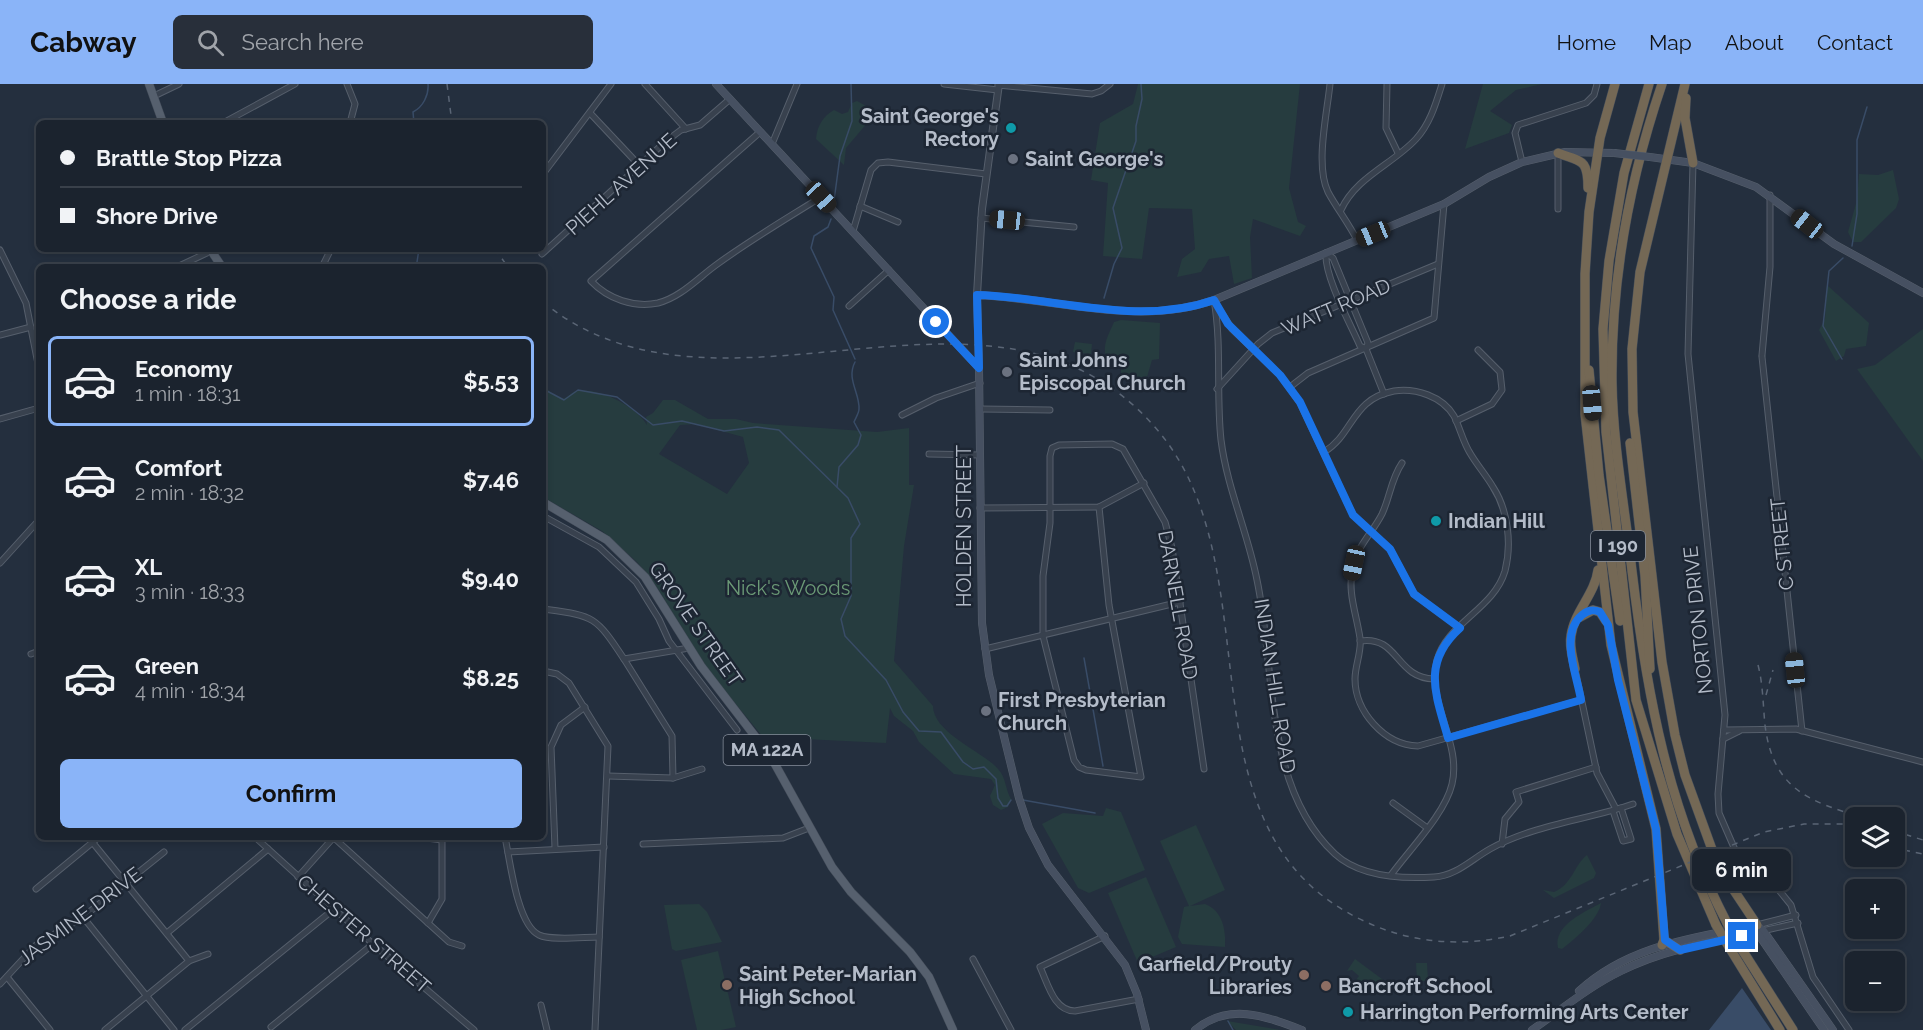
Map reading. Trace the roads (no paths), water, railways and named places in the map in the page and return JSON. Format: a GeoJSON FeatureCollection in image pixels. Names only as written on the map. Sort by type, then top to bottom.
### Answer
{"type":"FeatureCollection","features":[{"type":"Feature","properties":{"kind":"highway"},"geometry":{"type":"LineString","coordinates":[[1615,84],[1599,151],[1589,216],[1585,274],[1584,414],[1608,625],[1618,680],[1656,829],[1665,943],[1680,950]]}},
{"type":"Feature","properties":{"kind":"highway","name":"I 190"},"geometry":{"type":"LineString","coordinates":[[1649,84],[1624,173],[1614,227],[1603,329],[1606,432],[1630,660],[1636,700],[1662,791],[1693,875],[1716,926],[1780,1030]]}},
{"type":"Feature","properties":{"kind":"highway","name":"I 190"},"geometry":{"type":"LineString","coordinates":[[1662,84],[1637,166],[1624,227],[1614,311],[1612,383],[1631,562],[1651,706],[1668,774],[1688,833],[1727,923],[1794,1030]]}},
{"type":"Feature","properties":{"kind":"highway"},"geometry":{"type":"LineString","coordinates":[[1651,706],[1653,698],[1645,576],[1630,445],[1634,318],[1640,272],[1687,84]]}},
{"type":"Feature","properties":{"kind":"highway"},"geometry":{"type":"LineString","coordinates":[[1687,84],[1685,118],[1693,163]]}},
{"type":"Feature","properties":{"kind":"highway"},"geometry":{"type":"LineString","coordinates":[[1558,153],[1574,156],[1583,162],[1588,176],[1589,216]]}},
{"type":"Feature","properties":{"kind":"highway"},"geometry":{"type":"LineString","coordinates":[[1585,274],[1588,368],[1599,475],[1614,590],[1624,645],[1630,660]]}},
{"type":"Feature","properties":{"kind":"highway"},"geometry":{"type":"LineString","coordinates":[[1632,381],[1636,444],[1662,662],[1675,735],[1686,775],[1714,855],[1758,930]]}},
{"type":"Feature","properties":{"kind":"highway"},"geometry":{"type":"LineString","coordinates":[[1575,669],[1571,640],[1575,624],[1596,584],[1600,552]]}},
{"type":"Feature","properties":{"kind":"highway"},"geometry":{"type":"LineString","coordinates":[[1575,624],[1584,613],[1593,610],[1602,614],[1608,625]]}},
{"type":"Feature","properties":{"kind":"main road"},"geometry":{"type":"LineString","coordinates":[[149,84],[162,120]]}},
{"type":"Feature","properties":{"kind":"main road"},"geometry":{"type":"LineString","coordinates":[[716,84],[979,368]]}},
{"type":"Feature","properties":{"kind":"main road"},"geometry":{"type":"LineString","coordinates":[[977,295],[1139,311],[1180,309],[1214,300],[1444,204],[1489,177],[1522,162],[1558,153],[1599,151],[1693,163],[1737,178],[1770,195],[1839,247],[1923,293]]}},
{"type":"Feature","properties":{"kind":"main road","name":"HOLDEN STREET"},"geometry":{"type":"LineString","coordinates":[[977,295],[981,409],[980,592],[985,649],[1016,788],[1029,828],[1043,856],[1060,883],[1105,936],[1125,965],[1139,999],[1146,1030]]}},
{"type":"Feature","properties":{"kind":"main road"},"geometry":{"type":"LineString","coordinates":[[961,349],[971,352],[979,348]]}},
{"type":"Feature","properties":{"kind":"main road","name":"GROVE STREET"},"geometry":{"type":"LineString","coordinates":[[546,503],[588,526],[631,561],[645,577],[689,648],[760,739],[838,876],[923,968],[939,995],[953,1030]]}},
{"type":"Feature","properties":{"kind":"main road"},"geometry":{"type":"LineString","coordinates":[[1575,997],[1589,982],[1611,967],[1638,953],[1665,943],[1758,930]]}},
{"type":"Feature","properties":{"kind":"main road"},"geometry":{"type":"LineString","coordinates":[[1532,1030],[1575,997],[1628,967],[1680,950],[1758,930]]}},
{"type":"Feature","properties":{"kind":"main road"},"geometry":{"type":"LineString","coordinates":[[1758,930],[1824,1030]]}},
{"type":"Feature","properties":{"kind":"main road"},"geometry":{"type":"LineString","coordinates":[[1758,930],[1833,1030]]}},
{"type":"Feature","properties":{"kind":"main road"},"geometry":{"type":"LineString","coordinates":[[1195,1030],[1215,1018],[1244,1013],[1267,1016],[1302,1030]]}},
{"type":"Feature","properties":{"kind":"street"},"geometry":{"type":"LineString","coordinates":[[154,96],[179,84]]}},
{"type":"Feature","properties":{"kind":"street"},"geometry":{"type":"LineString","coordinates":[[229,120],[295,84]]}},
{"type":"Feature","properties":{"kind":"street"},"geometry":{"type":"LineString","coordinates":[[347,84],[355,104],[351,120]]}},
{"type":"Feature","properties":{"kind":"street"},"geometry":{"type":"LineString","coordinates":[[546,170],[611,84]]}},
{"type":"Feature","properties":{"kind":"street"},"geometry":{"type":"LineString","coordinates":[[645,84],[686,129]]}},
{"type":"Feature","properties":{"kind":"street"},"geometry":{"type":"LineString","coordinates":[[772,144],[797,84]]}},
{"type":"Feature","properties":{"kind":"street"},"geometry":{"type":"LineString","coordinates":[[944,84],[1057,86],[1092,94],[1110,84]]}},
{"type":"Feature","properties":{"kind":"street"},"geometry":{"type":"LineString","coordinates":[[1330,84],[1323,173],[1328,193],[1341,210],[1357,240]]}},
{"type":"Feature","properties":{"kind":"street"},"geometry":{"type":"LineString","coordinates":[[1387,84],[1386,128],[1398,153]]}},
{"type":"Feature","properties":{"kind":"street"},"geometry":{"type":"LineString","coordinates":[[1341,210],[1368,177],[1416,138],[1429,121],[1442,84]]}},
{"type":"Feature","properties":{"kind":"street"},"geometry":{"type":"LineString","coordinates":[[1522,162],[1515,132],[1518,125],[1586,103],[1594,95],[1597,84]]}},
{"type":"Feature","properties":{"kind":"street"},"geometry":{"type":"LineString","coordinates":[[977,295],[981,218],[998,86]]}},
{"type":"Feature","properties":{"kind":"street","name":"PIEHL AVENUE"},"geometry":{"type":"LineString","coordinates":[[546,250],[673,135],[700,125],[730,99]]}},
{"type":"Feature","properties":{"kind":"street"},"geometry":{"type":"LineString","coordinates":[[590,113],[639,165]]}},
{"type":"Feature","properties":{"kind":"street"},"geometry":{"type":"LineString","coordinates":[[760,132],[591,281],[604,293],[623,301],[646,304],[670,299],[717,264],[821,197]]}},
{"type":"Feature","properties":{"kind":"street"},"geometry":{"type":"LineString","coordinates":[[1558,153],[1558,209]]}},
{"type":"Feature","properties":{"kind":"street"},"geometry":{"type":"LineString","coordinates":[[853,231],[871,170],[881,162],[986,174]]}},
{"type":"Feature","properties":{"kind":"street","name":"NORTON DRIVE"},"geometry":{"type":"LineString","coordinates":[[1693,163],[1688,354],[1710,582],[1725,707],[1718,794],[1723,827],[1739,859],[1779,888],[1789,900],[1796,915],[1813,977],[1849,1030]]}},
{"type":"Feature","properties":{"kind":"street","name":"C STREET"},"geometry":{"type":"LineString","coordinates":[[1770,195],[1770,267],[1762,356],[1802,731]]}},
{"type":"Feature","properties":{"kind":"street"},"geometry":{"type":"LineString","coordinates":[[1290,387],[1308,373],[1434,318],[1444,204]]}},
{"type":"Feature","properties":{"kind":"street"},"geometry":{"type":"LineString","coordinates":[[860,206],[898,222]]}},
{"type":"Feature","properties":{"kind":"street"},"geometry":{"type":"LineString","coordinates":[[981,218],[1074,227]]}},
{"type":"Feature","properties":{"kind":"street"},"geometry":{"type":"LineString","coordinates":[[0,250],[25,300],[36,353]]}},
{"type":"Feature","properties":{"kind":"street"},"geometry":{"type":"LineString","coordinates":[[183,264],[207,252]]}},
{"type":"Feature","properties":{"kind":"street"},"geometry":{"type":"LineString","coordinates":[[1366,349],[1360,346],[1342,304],[1325,262],[1326,253],[1334,258],[1368,343],[1366,349],[1384,394]]}},
{"type":"Feature","properties":{"kind":"street","name":"WATT ROAD"},"geometry":{"type":"LineString","coordinates":[[1217,389],[1272,333],[1438,264]]}},
{"type":"Feature","properties":{"kind":"street"},"geometry":{"type":"LineString","coordinates":[[849,306],[889,270]]}},
{"type":"Feature","properties":{"kind":"street"},"geometry":{"type":"LineString","coordinates":[[1214,300],[1228,324],[1290,387],[1309,417],[1348,507],[1390,549],[1414,594],[1460,628]]}},
{"type":"Feature","properties":{"kind":"street","name":"INDIAN HILL ROAD"},"geometry":{"type":"LineString","coordinates":[[1214,300],[1217,389],[1224,463],[1258,582],[1279,735],[1290,782],[1309,821],[1338,856],[1362,870],[1428,878],[1448,875],[1502,844],[1633,804]]}},
{"type":"Feature","properties":{"kind":"street"},"geometry":{"type":"LineString","coordinates":[[0,335],[31,327]]}},
{"type":"Feature","properties":{"kind":"street"},"geometry":{"type":"LineString","coordinates":[[1456,421],[1491,404],[1502,390],[1500,372],[1478,350]]}},
{"type":"Feature","properties":{"kind":"street"},"geometry":{"type":"LineString","coordinates":[[902,415],[936,398],[980,383]]}},
{"type":"Feature","properties":{"kind":"street"},"geometry":{"type":"LineString","coordinates":[[1324,452],[1337,442],[1361,408],[1384,394],[1405,390],[1426,394],[1444,405],[1456,421],[1468,450],[1500,501],[1507,539],[1506,564],[1497,588],[1440,651],[1434,679],[1453,762],[1451,785],[1446,799],[1391,874]]}},
{"type":"Feature","properties":{"kind":"street"},"geometry":{"type":"LineString","coordinates":[[0,419],[36,409]]}},
{"type":"Feature","properties":{"kind":"street"},"geometry":{"type":"LineString","coordinates":[[981,409],[1050,410]]}},
{"type":"Feature","properties":{"kind":"street","name":"DARNELL ROAD"},"geometry":{"type":"LineString","coordinates":[[1050,509],[1052,450],[1059,445],[1090,444],[1115,445],[1124,449],[1144,483],[1169,535],[1204,769]]}},
{"type":"Feature","properties":{"kind":"street"},"geometry":{"type":"LineString","coordinates":[[929,454],[980,455]]}},
{"type":"Feature","properties":{"kind":"street"},"geometry":{"type":"LineString","coordinates":[[1402,463],[1392,479],[1382,513],[1355,559],[1350,584],[1360,641],[1355,674],[1356,692],[1361,708],[1371,721],[1394,739],[1409,745],[1422,746],[1581,700]]}},
{"type":"Feature","properties":{"kind":"street"},"geometry":{"type":"LineString","coordinates":[[980,508],[1099,507],[1144,483]]}},
{"type":"Feature","properties":{"kind":"street"},"geometry":{"type":"LineString","coordinates":[[1050,509],[1043,576],[1043,636],[1077,765],[1086,770],[1141,777],[1111,619],[1099,507]]}},
{"type":"Feature","properties":{"kind":"street"},"geometry":{"type":"LineString","coordinates":[[546,518],[598,547],[620,564],[636,582],[659,619],[669,642],[678,650],[700,684],[737,730]]}},
{"type":"Feature","properties":{"kind":"street"},"geometry":{"type":"LineString","coordinates":[[0,563],[36,523]]}},
{"type":"Feature","properties":{"kind":"street"},"geometry":{"type":"LineString","coordinates":[[985,649],[1180,602]]}},
{"type":"Feature","properties":{"kind":"street"},"geometry":{"type":"LineString","coordinates":[[546,609],[584,615],[595,620],[624,659],[672,735],[673,778]]}},
{"type":"Feature","properties":{"kind":"street"},"geometry":{"type":"LineString","coordinates":[[1360,641],[1380,642],[1390,649],[1412,674],[1434,679]]}},
{"type":"Feature","properties":{"kind":"street"},"geometry":{"type":"LineString","coordinates":[[624,659],[689,648]]}},
{"type":"Feature","properties":{"kind":"street"},"geometry":{"type":"LineString","coordinates":[[31,654],[36,652]]}},
{"type":"Feature","properties":{"kind":"street"},"geometry":{"type":"LineString","coordinates":[[1575,669],[1599,780],[1611,795],[1631,839],[1623,842],[1617,809]]}},
{"type":"Feature","properties":{"kind":"street"},"geometry":{"type":"LineString","coordinates":[[546,672],[563,677],[607,742],[608,776],[595,1030]]}},
{"type":"Feature","properties":{"kind":"street"},"geometry":{"type":"LineString","coordinates":[[555,848],[550,747],[561,725],[585,707]]}},
{"type":"Feature","properties":{"kind":"street"},"geometry":{"type":"LineString","coordinates":[[1723,739],[1739,731],[1770,728],[1802,731],[1923,762]]}},
{"type":"Feature","properties":{"kind":"street"},"geometry":{"type":"LineString","coordinates":[[1724,730],[1739,731]]}},
{"type":"Feature","properties":{"kind":"street"},"geometry":{"type":"LineString","coordinates":[[1502,844],[1501,831],[1505,819],[1519,802],[1516,792],[1596,767]]}},
{"type":"Feature","properties":{"kind":"street"},"geometry":{"type":"LineString","coordinates":[[608,776],[673,778],[702,769]]}},
{"type":"Feature","properties":{"kind":"street"},"geometry":{"type":"LineString","coordinates":[[1393,803],[1426,827]]}},
{"type":"Feature","properties":{"kind":"street"},"geometry":{"type":"LineString","coordinates":[[644,844],[783,838],[809,828]]}},
{"type":"Feature","properties":{"kind":"street"},"geometry":{"type":"LineString","coordinates":[[36,889],[96,840]]}},
{"type":"Feature","properties":{"kind":"street","name":"CHESTER STREET"},"geometry":{"type":"LineString","coordinates":[[258,840],[469,1029]]}},
{"type":"Feature","properties":{"kind":"street"},"geometry":{"type":"LineString","coordinates":[[298,877],[330,840]]}},
{"type":"Feature","properties":{"kind":"street"},"geometry":{"type":"LineString","coordinates":[[336,840],[449,942],[462,946]]}},
{"type":"Feature","properties":{"kind":"street"},"geometry":{"type":"LineString","coordinates":[[428,923],[439,907],[443,891],[442,840]]}},
{"type":"Feature","properties":{"kind":"street"},"geometry":{"type":"LineString","coordinates":[[506,840],[523,916],[531,930],[545,937],[598,937]]}},
{"type":"Feature","properties":{"kind":"street"},"geometry":{"type":"LineString","coordinates":[[93,843],[189,961]]}},
{"type":"Feature","properties":{"kind":"street"},"geometry":{"type":"LineString","coordinates":[[508,852],[604,847]]}},
{"type":"Feature","properties":{"kind":"street"},"geometry":{"type":"LineString","coordinates":[[167,933],[268,849]]}},
{"type":"Feature","properties":{"kind":"street","name":"JASMINE DRIVE"},"geometry":{"type":"LineString","coordinates":[[0,984],[36,945],[83,917],[164,852]]}},
{"type":"Feature","properties":{"kind":"street"},"geometry":{"type":"LineString","coordinates":[[184,1030],[334,909]]}},
{"type":"Feature","properties":{"kind":"street"},"geometry":{"type":"LineString","coordinates":[[1758,930],[1796,915]]}},
{"type":"Feature","properties":{"kind":"street"},"geometry":{"type":"LineString","coordinates":[[83,917],[174,1030]]}},
{"type":"Feature","properties":{"kind":"street"},"geometry":{"type":"LineString","coordinates":[[1758,930],[1798,923]]}},
{"type":"Feature","properties":{"kind":"street"},"geometry":{"type":"LineString","coordinates":[[1105,936],[1040,967],[1057,1004],[1075,1011],[1139,999]]}},
{"type":"Feature","properties":{"kind":"street"},"geometry":{"type":"LineString","coordinates":[[271,1027],[373,944]]}},
{"type":"Feature","properties":{"kind":"street"},"geometry":{"type":"LineString","coordinates":[[105,1030],[189,961],[208,954]]}},
{"type":"Feature","properties":{"kind":"street"},"geometry":{"type":"LineString","coordinates":[[973,959],[1011,1030]]}},
{"type":"Feature","properties":{"kind":"street"},"geometry":{"type":"LineString","coordinates":[[7,977],[50,1030]]}},
{"type":"Feature","properties":{"kind":"street"},"geometry":{"type":"LineString","coordinates":[[541,1005],[547,1030]]}},
{"type":"Feature","properties":{"kind":"water"},"geometry":{"type":"Polygon","coordinates":[[[1742,988],[1771,1030],[1709,1030],[1742,988]]]}},
{"type":"Feature","properties":{"kind":"waterway"},"geometry":{"type":"LineString","coordinates":[[414,120],[413,112],[425,100],[428,84]]}},
{"type":"Feature","properties":{"kind":"waterway"},"geometry":{"type":"LineString","coordinates":[[834,201],[840,156],[852,121],[851,84]]}},
{"type":"Feature","properties":{"kind":"waterway"},"geometry":{"type":"LineString","coordinates":[[1104,298],[1114,264],[1122,248],[1113,208],[1136,141],[1136,126],[1142,99],[1141,84]]}},
{"type":"Feature","properties":{"kind":"waterway"},"geometry":{"type":"LineString","coordinates":[[1852,246],[1857,214],[1857,140],[1867,107]]}},
{"type":"Feature","properties":{"kind":"waterway"},"geometry":{"type":"LineString","coordinates":[[831,219],[828,227],[814,236],[811,248],[834,297],[833,310],[855,359]]}},
{"type":"Feature","properties":{"kind":"waterway"},"geometry":{"type":"LineString","coordinates":[[419,252],[417,262],[419,264]]}},
{"type":"Feature","properties":{"kind":"waterway"},"geometry":{"type":"LineString","coordinates":[[1842,359],[1823,326],[1829,271],[1843,258]]}},
{"type":"Feature","properties":{"kind":"waterway"},"geometry":{"type":"LineString","coordinates":[[837,487],[839,467],[858,445],[861,435],[854,422],[859,409],[852,374],[855,362]]}},
{"type":"Feature","properties":{"kind":"waterway"},"geometry":{"type":"LineString","coordinates":[[546,388],[547,391],[564,400],[578,390],[617,397],[653,425],[682,421],[724,431],[757,427],[779,430],[848,498],[860,524],[851,538],[851,596],[841,619],[845,636],[886,680],[903,712],[919,731],[941,732],[963,762],[973,769],[984,767],[996,779],[998,798],[1003,806],[1007,806],[1011,800]]}},
{"type":"Feature","properties":{"kind":"waterway"},"geometry":{"type":"LineString","coordinates":[[1084,658],[1103,766]]}},
{"type":"Feature","properties":{"kind":"waterway"},"geometry":{"type":"LineString","coordinates":[[1023,800],[1095,813]]}},
{"type":"Feature","properties":{"kind":"waterway"},"geometry":{"type":"LineString","coordinates":[[1228,1021],[1233,1030]]}},
{"type":"Feature","properties":{"kind":"railway"},"geometry":{"type":"LineString","coordinates":[[447,84],[452,120]]}},
{"type":"Feature","properties":{"kind":"railway"},"geometry":{"type":"LineString","coordinates":[[497,252],[506,264]]}},
{"type":"Feature","properties":{"kind":"railway"},"geometry":{"type":"LineString","coordinates":[[546,304],[613,341],[690,357],[771,356],[936,344],[1015,349],[1088,374],[1154,426],[1191,484],[1213,550],[1245,762],[1267,825],[1304,879],[1364,921],[1381,928],[1436,941],[1473,941],[1510,936],[1764,832],[1804,824],[1845,824]]}},
{"type":"Feature","properties":{"kind":"railway"},"geometry":{"type":"LineString","coordinates":[[1758,665],[1765,725],[1769,747],[1776,765],[1797,790],[1811,799],[1845,812]]}},
{"type":"Feature","properties":{"kind":"railway"},"geometry":{"type":"LineString","coordinates":[[1766,695],[1773,670]]}},
{"type":"Feature","properties":{"kind":"railway"},"geometry":{"type":"LineString","coordinates":[[1905,834],[1923,840]]}},
{"type":"Feature","properties":{"kind":"railway"},"geometry":{"type":"LineString","coordinates":[[1905,850],[1923,854]]}},
{"type":"Feature","properties":{"kind":"place","name":"Saint George's Rectory"},"geometry":{"type":"Point","coordinates":[1011,128]}},
{"type":"Feature","properties":{"kind":"place","name":"Saint George's"},"geometry":{"type":"Point","coordinates":[1013,159]}},
{"type":"Feature","properties":{"kind":"place","name":"Saint Johns Episcopal Church"},"geometry":{"type":"Point","coordinates":[1007,372]}},
{"type":"Feature","properties":{"kind":"place","name":"Indian Hill"},"geometry":{"type":"Point","coordinates":[1436,521]}},
{"type":"Feature","properties":{"kind":"place","name":"First Presbyterian Church"},"geometry":{"type":"Point","coordinates":[986,711]}},
{"type":"Feature","properties":{"kind":"place","name":"Garfield/Prouty Libraries"},"geometry":{"type":"Point","coordinates":[1304,975]}},
{"type":"Feature","properties":{"kind":"place","name":"Saint Peter-Marian High School"},"geometry":{"type":"Point","coordinates":[727,985]}},
{"type":"Feature","properties":{"kind":"place","name":"Bancroft School"},"geometry":{"type":"Point","coordinates":[1326,986]}},
{"type":"Feature","properties":{"kind":"place","name":"Harrington Performing Arts Center"},"geometry":{"type":"Point","coordinates":[1348,1012]}},
{"type":"Feature","properties":{"kind":"park label","name":"Nick's Woods"},"geometry":{"type":"Point","coordinates":[788,588]}}]}
